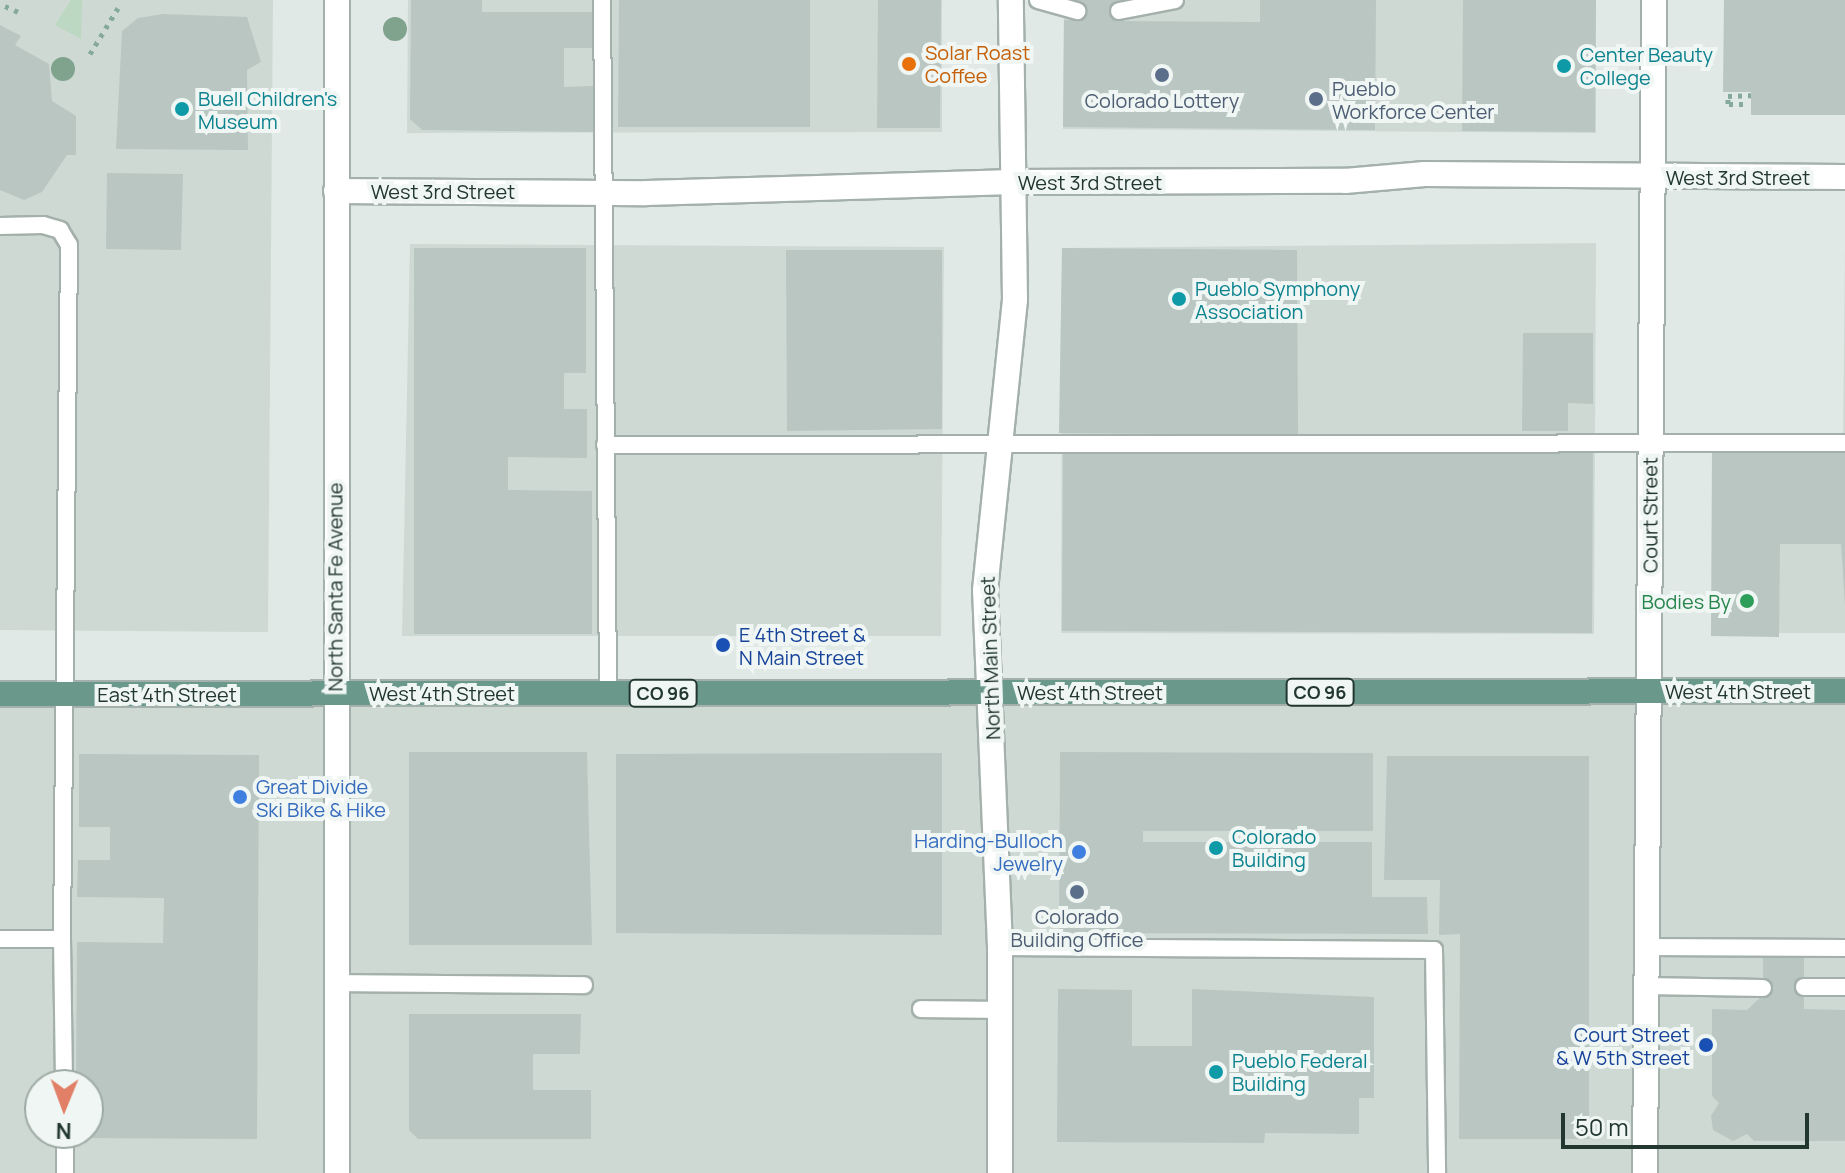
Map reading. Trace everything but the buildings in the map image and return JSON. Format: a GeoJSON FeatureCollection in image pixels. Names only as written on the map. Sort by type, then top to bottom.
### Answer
{"type":"FeatureCollection","features":[{"type":"Feature","properties":{"kind":"main road","name":"West 4th Street"},"geometry":{"type":"LineString","coordinates":[[334,693],[1845,691]]}},
{"type":"Feature","properties":{"kind":"main road","name":"East 4th Street"},"geometry":{"type":"LineString","coordinates":[[0,694],[334,693]]}},
{"type":"Feature","properties":{"kind":"street","name":"North Santa Fe Avenue"},"geometry":{"type":"LineString","coordinates":[[337,0],[334,693],[337,1173]]}},
{"type":"Feature","properties":{"kind":"street","name":"North Main Street"},"geometry":{"type":"LineString","coordinates":[[1000,1173],[1000,947],[985,590],[1015,300],[1011,0]]}},
{"type":"Feature","properties":{"kind":"street","name":"Court Street"},"geometry":{"type":"LineString","coordinates":[[1645,1173],[1654,0]]}},
{"type":"Feature","properties":{"kind":"street","name":"West 3rd Street"},"geometry":{"type":"LineString","coordinates":[[336,191],[603,192],[1013,182],[1845,177]]}},
{"type":"Feature","properties":{"kind":"lane"},"geometry":{"type":"LineString","coordinates":[[602,0],[608,693]]}},
{"type":"Feature","properties":{"kind":"lane"},"geometry":{"type":"LineString","coordinates":[[1038,0],[1077,11]]}},
{"type":"Feature","properties":{"kind":"lane"},"geometry":{"type":"LineString","coordinates":[[1119,11],[1175,0]]}},
{"type":"Feature","properties":{"kind":"lane"},"geometry":{"type":"LineString","coordinates":[[0,226],[43,225],[60,230],[69,245],[68,694],[62,939],[64,1069]]}},
{"type":"Feature","properties":{"kind":"lane"},"geometry":{"type":"LineString","coordinates":[[605,445],[1845,443]]}},
{"type":"Feature","properties":{"kind":"lane"},"geometry":{"type":"LineString","coordinates":[[0,939],[62,939]]}},
{"type":"Feature","properties":{"kind":"lane"},"geometry":{"type":"LineString","coordinates":[[1000,947],[1434,950],[1437,1173]]}},
{"type":"Feature","properties":{"kind":"lane"},"geometry":{"type":"LineString","coordinates":[[1647,947],[1845,948]]}},
{"type":"Feature","properties":{"kind":"lane"},"geometry":{"type":"LineString","coordinates":[[336,983],[584,985]]}},
{"type":"Feature","properties":{"kind":"lane"},"geometry":{"type":"LineString","coordinates":[[1645,986],[1763,988]]}},
{"type":"Feature","properties":{"kind":"lane"},"geometry":{"type":"LineString","coordinates":[[1804,987],[1845,987]]}},
{"type":"Feature","properties":{"kind":"lane"},"geometry":{"type":"LineString","coordinates":[[921,1009],[1000,1010]]}},
{"type":"Feature","properties":{"kind":"lane"},"geometry":{"type":"LineString","coordinates":[[65,1149],[65,1173]]}},
{"type":"Feature","properties":{"kind":"path"},"geometry":{"type":"LineString","coordinates":[[5,6],[21,13]]}},
{"type":"Feature","properties":{"kind":"path"},"geometry":{"type":"LineString","coordinates":[[90,54],[118,8]]}},
{"type":"Feature","properties":{"kind":"path"},"geometry":{"type":"LineString","coordinates":[[1743,104],[1728,104],[1728,96],[1751,95]]}},
{"type":"Feature","properties":{"kind":"shaded area"},"geometry":{"type":"Polygon","coordinates":[[[0,0],[273,0],[268,632],[0,630],[0,0]]]}},
{"type":"Feature","properties":{"kind":"shaded area"},"geometry":{"type":"Polygon","coordinates":[[[408,0],[942,0],[942,132],[407,133],[408,0]]]}},
{"type":"Feature","properties":{"kind":"shaded area"},"geometry":{"type":"Polygon","coordinates":[[[1064,0],[1596,0],[1596,133],[1063,129],[1064,0]]]}},
{"type":"Feature","properties":{"kind":"shaded area"},"geometry":{"type":"Polygon","coordinates":[[[1596,243],[1594,634],[1061,633],[1062,248],[1596,243]]]}},
{"type":"Feature","properties":{"kind":"shaded area"},"geometry":{"type":"Polygon","coordinates":[[[410,244],[944,247],[941,636],[402,636],[410,244]]]}},
{"type":"Feature","properties":{"kind":"shaded area"},"geometry":{"type":"Polygon","coordinates":[[[1845,247],[1845,633],[1713,633],[1712,449],[1843,449],[1845,247]]]}},
{"type":"Feature","properties":{"kind":"shaded area"},"geometry":{"type":"Polygon","coordinates":[[[1845,691],[1845,1173],[0,1173],[0,694],[1845,691]]]}},
{"type":"Feature","properties":{"kind":"green space"},"geometry":{"type":"Polygon","coordinates":[[[71,0],[82,0],[81,39],[55,25],[71,0]]]}},
{"type":"Feature","properties":{"kind":"place","name":"Solar Roast Coffee"},"geometry":{"type":"Point","coordinates":[909,64]}},
{"type":"Feature","properties":{"kind":"place","name":"Center Beauty College"},"geometry":{"type":"Point","coordinates":[1564,66]}},
{"type":"Feature","properties":{"kind":"place","name":"Colorado Lottery"},"geometry":{"type":"Point","coordinates":[1162,75]}},
{"type":"Feature","properties":{"kind":"place","name":"Pueblo Workforce Center"},"geometry":{"type":"Point","coordinates":[1316,99]}},
{"type":"Feature","properties":{"kind":"place","name":"Buell Children's Museum"},"geometry":{"type":"Point","coordinates":[182,109]}},
{"type":"Feature","properties":{"kind":"place","name":"Pueblo Symphony Association"},"geometry":{"type":"Point","coordinates":[1179,299]}},
{"type":"Feature","properties":{"kind":"place","name":"Bodies By"},"geometry":{"type":"Point","coordinates":[1747,601]}},
{"type":"Feature","properties":{"kind":"place","name":"E 4th Street & N Main Street"},"geometry":{"type":"Point","coordinates":[723,645]}},
{"type":"Feature","properties":{"kind":"place","name":"Great Divide Ski Bike & Hike"},"geometry":{"type":"Point","coordinates":[240,797]}},
{"type":"Feature","properties":{"kind":"place","name":"Colorado Building"},"geometry":{"type":"Point","coordinates":[1216,848]}},
{"type":"Feature","properties":{"kind":"place","name":"Harding-Bulloch Jewelry"},"geometry":{"type":"Point","coordinates":[1079,852]}},
{"type":"Feature","properties":{"kind":"place","name":"Colorado Building Office"},"geometry":{"type":"Point","coordinates":[1077,892]}},
{"type":"Feature","properties":{"kind":"place","name":"Court Street & W 5th Street"},"geometry":{"type":"Point","coordinates":[1706,1045]}},
{"type":"Feature","properties":{"kind":"place","name":"Pueblo Federal Building"},"geometry":{"type":"Point","coordinates":[1216,1072]}}]}
